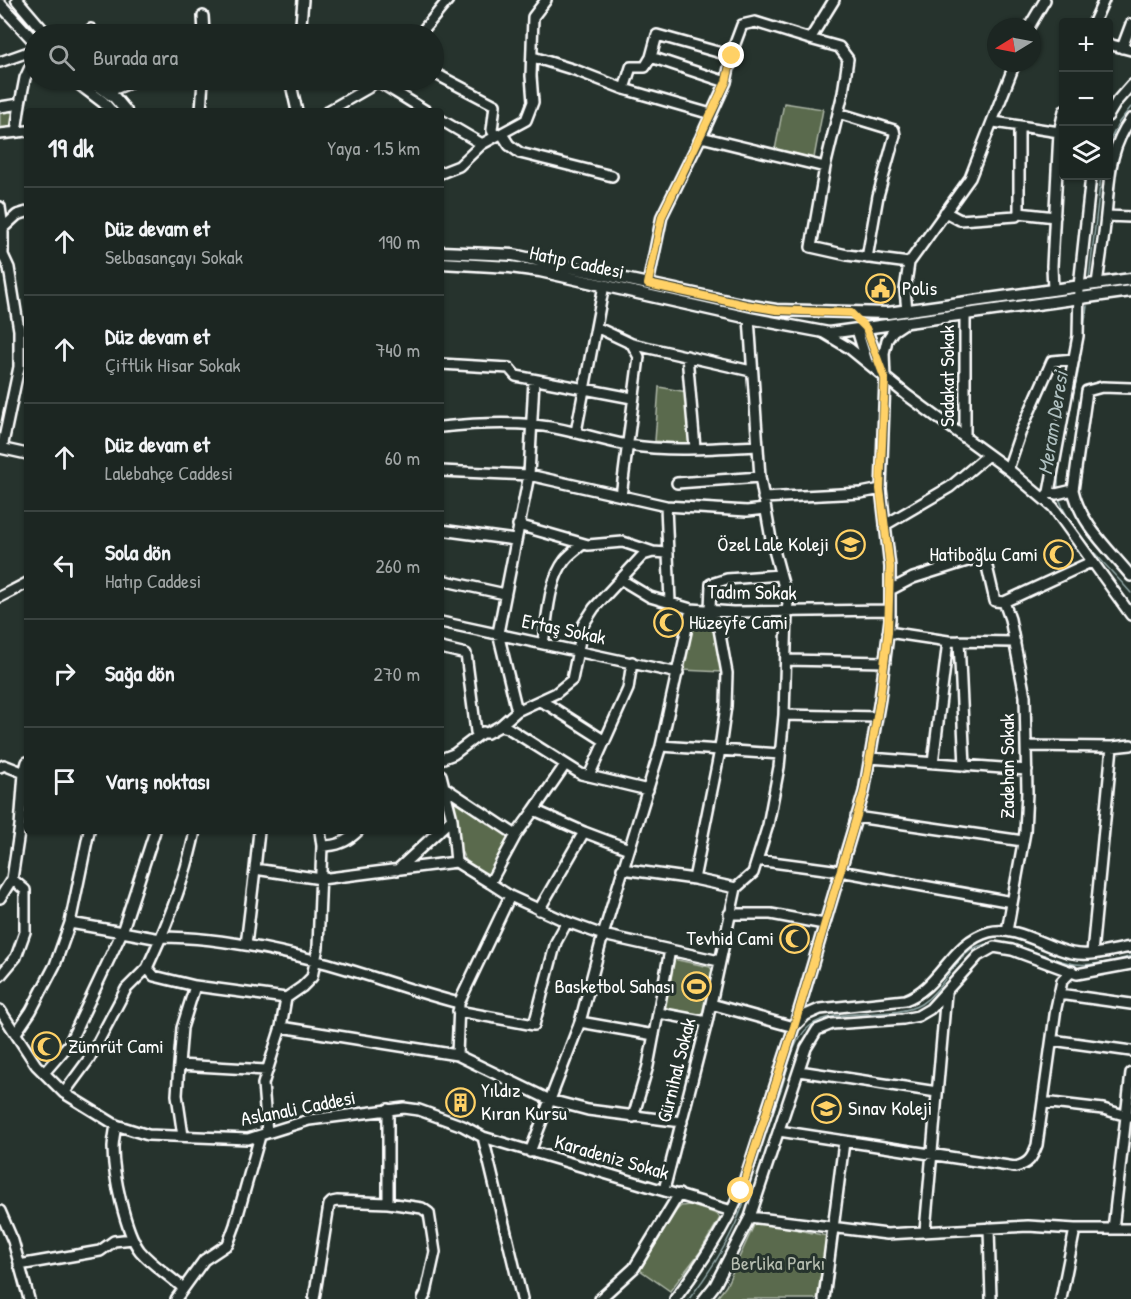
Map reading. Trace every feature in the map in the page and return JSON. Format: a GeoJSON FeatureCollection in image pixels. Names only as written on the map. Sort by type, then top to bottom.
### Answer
{"type":"FeatureCollection","features":[{"type":"Feature","properties":{"kind":"main road"},"geometry":{"type":"LineString","coordinates":[[17,0],[37,24]]}},
{"type":"Feature","properties":{"kind":"main road"},"geometry":{"type":"LineString","coordinates":[[0,4],[24,30]]}},
{"type":"Feature","properties":{"kind":"main road"},"geometry":{"type":"LineString","coordinates":[[86,90],[107,108]]}},
{"type":"Feature","properties":{"kind":"main road"},"geometry":{"type":"LineString","coordinates":[[104,90],[123,108]]}},
{"type":"Feature","properties":{"kind":"main road","name":"Hatıp Caddesi"},"geometry":{"type":"LineString","coordinates":[[444,252],[513,255],[776,310],[888,313],[907,317],[965,313],[1079,292],[1097,284],[1131,279]]}},
{"type":"Feature","properties":{"kind":"main road","name":"Hatıp Caddesi"},"geometry":{"type":"LineString","coordinates":[[444,263],[510,267],[819,332],[861,329],[907,317],[1053,290],[1131,291]]}},
{"type":"Feature","properties":{"kind":"main road"},"geometry":{"type":"LineString","coordinates":[[818,312],[826,315],[830,320],[829,326],[819,332]]}},
{"type":"Feature","properties":{"kind":"main road"},"geometry":{"type":"LineString","coordinates":[[851,313],[861,329]]}},
{"type":"Feature","properties":{"kind":"street"},"geometry":{"type":"LineString","coordinates":[[301,24],[303,0]]}},
{"type":"Feature","properties":{"kind":"street"},"geometry":{"type":"LineString","coordinates":[[428,24],[448,0]]}},
{"type":"Feature","properties":{"kind":"street"},"geometry":{"type":"LineString","coordinates":[[444,172],[459,166],[482,144],[526,120],[533,102],[531,76],[533,17],[546,0]]}},
{"type":"Feature","properties":{"kind":"street"},"geometry":{"type":"LineString","coordinates":[[810,39],[834,0]]}},
{"type":"Feature","properties":{"kind":"street"},"geometry":{"type":"LineString","coordinates":[[1034,18],[1045,0]]}},
{"type":"Feature","properties":{"kind":"street"},"geometry":{"type":"LineString","coordinates":[[1096,18],[1104,0]]}},
{"type":"Feature","properties":{"kind":"street"},"geometry":{"type":"LineString","coordinates":[[203,16],[203,24]]}},
{"type":"Feature","properties":{"kind":"street"},"geometry":{"type":"LineString","coordinates":[[648,284],[662,216],[726,82],[733,49],[742,25],[755,22],[839,47],[848,59],[811,247],[867,258],[909,263]]}},
{"type":"Feature","properties":{"kind":"street"},"geometry":{"type":"LineString","coordinates":[[1126,49],[1131,24]]}},
{"type":"Feature","properties":{"kind":"street"},"geometry":{"type":"LineString","coordinates":[[624,89],[631,67],[645,67],[651,57],[657,35],[732,56]]}},
{"type":"Feature","properties":{"kind":"street"},"geometry":{"type":"LineString","coordinates":[[0,62],[24,54]]}},
{"type":"Feature","properties":{"kind":"street"},"geometry":{"type":"LineString","coordinates":[[532,57],[575,70],[624,89],[711,114]]}},
{"type":"Feature","properties":{"kind":"street"},"geometry":{"type":"LineString","coordinates":[[651,57],[726,82]]}},
{"type":"Feature","properties":{"kind":"street"},"geometry":{"type":"LineString","coordinates":[[675,1299],[691,1279],[732,1211],[741,1191],[794,1027],[864,792],[885,662],[890,610],[890,567],[880,489],[884,353],[887,340],[907,317],[905,290],[909,263],[970,178],[1012,72]]}},
{"type":"Feature","properties":{"kind":"street"},"geometry":{"type":"LineString","coordinates":[[444,78],[495,105],[492,130],[520,153],[612,176]]}},
{"type":"Feature","properties":{"kind":"street"},"geometry":{"type":"LineString","coordinates":[[16,132],[24,83]]}},
{"type":"Feature","properties":{"kind":"street"},"geometry":{"type":"LineString","coordinates":[[1113,108],[1131,85]]}},
{"type":"Feature","properties":{"kind":"street"},"geometry":{"type":"LineString","coordinates":[[107,92],[112,90]]}},
{"type":"Feature","properties":{"kind":"street"},"geometry":{"type":"LineString","coordinates":[[201,108],[202,90]]}},
{"type":"Feature","properties":{"kind":"street"},"geometry":{"type":"LineString","coordinates":[[292,90],[296,108]]}},
{"type":"Feature","properties":{"kind":"street"},"geometry":{"type":"LineString","coordinates":[[333,108],[365,90]]}},
{"type":"Feature","properties":{"kind":"street"},"geometry":{"type":"LineString","coordinates":[[392,90],[421,108]]}},
{"type":"Feature","properties":{"kind":"street"},"geometry":{"type":"LineString","coordinates":[[0,107],[20,104]]}},
{"type":"Feature","properties":{"kind":"street"},"geometry":{"type":"LineString","coordinates":[[838,113],[894,130],[895,135],[878,196],[867,258]]}},
{"type":"Feature","properties":{"kind":"street"},"geometry":{"type":"LineString","coordinates":[[1097,284],[1110,166],[1125,127],[1131,119]]}},
{"type":"Feature","properties":{"kind":"street"},"geometry":{"type":"LineString","coordinates":[[444,122],[482,144]]}},
{"type":"Feature","properties":{"kind":"street"},"geometry":{"type":"LineString","coordinates":[[994,122],[1059,132],[1052,266],[1053,290]]}},
{"type":"Feature","properties":{"kind":"street"},"geometry":{"type":"LineString","coordinates":[[1019,126],[1019,213]]}},
{"type":"Feature","properties":{"kind":"street"},"geometry":{"type":"LineString","coordinates":[[0,134],[24,131]]}},
{"type":"Feature","properties":{"kind":"street"},"geometry":{"type":"LineString","coordinates":[[701,137],[825,167]]}},
{"type":"Feature","properties":{"kind":"street"},"geometry":{"type":"LineString","coordinates":[[1091,180],[1079,292],[1078,336],[1049,495],[1053,507],[1090,562],[1131,615]]}},
{"type":"Feature","properties":{"kind":"street"},"geometry":{"type":"LineString","coordinates":[[0,207],[3,228],[1,255],[9,268],[23,353],[1,448],[24,453]]}},
{"type":"Feature","properties":{"kind":"street"},"geometry":{"type":"LineString","coordinates":[[3,228],[17,215],[24,213]]}},
{"type":"Feature","properties":{"kind":"street"},"geometry":{"type":"LineString","coordinates":[[945,213],[960,220],[1016,216],[1019,213],[1055,217]]}},
{"type":"Feature","properties":{"kind":"street"},"geometry":{"type":"LineString","coordinates":[[1106,216],[1131,216]]}},
{"type":"Feature","properties":{"kind":"street"},"geometry":{"type":"LineString","coordinates":[[576,432],[604,285]]}},
{"type":"Feature","properties":{"kind":"street","name":"Sadakat Sokak"},"geometry":{"type":"LineString","coordinates":[[965,313],[965,438]]}},
{"type":"Feature","properties":{"kind":"street"},"geometry":{"type":"LineString","coordinates":[[622,869],[694,879],[736,888],[753,873],[768,825],[784,715],[788,603],[765,509],[760,477],[749,318]]}},
{"type":"Feature","properties":{"kind":"street"},"geometry":{"type":"LineString","coordinates":[[596,327],[632,345],[751,371]]}},
{"type":"Feature","properties":{"kind":"street"},"geometry":{"type":"LineString","coordinates":[[861,329],[885,379]]}},
{"type":"Feature","properties":{"kind":"street"},"geometry":{"type":"LineString","coordinates":[[861,329],[867,363]]}},
{"type":"Feature","properties":{"kind":"street"},"geometry":{"type":"LineString","coordinates":[[819,332],[849,348],[885,379],[988,455],[1049,495],[1070,491]]}},
{"type":"Feature","properties":{"kind":"street"},"geometry":{"type":"LineString","coordinates":[[621,496],[639,357],[632,345]]}},
{"type":"Feature","properties":{"kind":"street"},"geometry":{"type":"LineString","coordinates":[[687,356],[695,448]]}},
{"type":"Feature","properties":{"kind":"street"},"geometry":{"type":"LineString","coordinates":[[1008,469],[1052,361],[1074,359]]}},
{"type":"Feature","properties":{"kind":"street"},"geometry":{"type":"LineString","coordinates":[[444,364],[509,368],[516,376],[632,398]]}},
{"type":"Feature","properties":{"kind":"street"},"geometry":{"type":"LineString","coordinates":[[517,711],[498,633],[529,475],[534,380]]}},
{"type":"Feature","properties":{"kind":"street"},"geometry":{"type":"LineString","coordinates":[[1131,388],[1101,387],[1087,391],[1070,491],[1086,523],[1131,576]]}},
{"type":"Feature","properties":{"kind":"street"},"geometry":{"type":"LineString","coordinates":[[444,427],[533,425],[576,432],[627,445],[695,448],[757,446]]}},
{"type":"Feature","properties":{"kind":"street"},"geometry":{"type":"LineString","coordinates":[[885,525],[950,487],[988,455]]}},
{"type":"Feature","properties":{"kind":"street"},"geometry":{"type":"LineString","coordinates":[[444,471],[529,475],[666,506],[747,511],[765,509]]}},
{"type":"Feature","properties":{"kind":"street"},"geometry":{"type":"LineString","coordinates":[[677,483],[760,477]]}},
{"type":"Feature","properties":{"kind":"street"},"geometry":{"type":"LineString","coordinates":[[763,498],[861,493],[880,489]]}},
{"type":"Feature","properties":{"kind":"street"},"geometry":{"type":"LineString","coordinates":[[666,506],[670,602]]}},
{"type":"Feature","properties":{"kind":"street"},"geometry":{"type":"LineString","coordinates":[[518,525],[588,545],[623,542],[652,552],[667,553]]}},
{"type":"Feature","properties":{"kind":"street"},"geometry":{"type":"LineString","coordinates":[[444,530],[515,540]]}},
{"type":"Feature","properties":{"kind":"street"},"geometry":{"type":"LineString","coordinates":[[543,643],[558,572],[566,559],[583,544]]}},
{"type":"Feature","properties":{"kind":"street"},"geometry":{"type":"LineString","coordinates":[[444,649],[466,654],[476,732],[487,733],[500,726],[517,711],[556,693],[572,680],[583,625],[594,608],[620,579],[643,555],[652,552]]}},
{"type":"Feature","properties":{"kind":"street","name":"Zadehan Sokak"},"geometry":{"type":"LineString","coordinates":[[890,590],[913,578],[980,557],[986,562],[995,601],[1004,602],[1015,642],[1025,696],[1027,770],[1023,841],[1006,931]]}},
{"type":"Feature","properties":{"kind":"street"},"geometry":{"type":"LineString","coordinates":[[1004,602],[1090,562]]}},
{"type":"Feature","properties":{"kind":"street"},"geometry":{"type":"LineString","coordinates":[[694,879],[720,749],[726,706],[727,673],[719,629],[708,610],[711,584],[727,579],[780,575]]}},
{"type":"Feature","properties":{"kind":"street","name":"Tadım Sokak"},"geometry":{"type":"LineString","coordinates":[[620,579],[650,597],[691,609],[787,612],[890,610]]}},
{"type":"Feature","properties":{"kind":"street"},"geometry":{"type":"LineString","coordinates":[[444,580],[505,594]]}},
{"type":"Feature","properties":{"kind":"street"},"geometry":{"type":"LineString","coordinates":[[0,597],[24,585]]}},
{"type":"Feature","properties":{"kind":"street"},"geometry":{"type":"LineString","coordinates":[[530,1152],[580,1022],[622,869],[661,746],[691,609]]}},
{"type":"Feature","properties":{"kind":"street","name":"Ertaş Sokak"},"geometry":{"type":"LineString","coordinates":[[444,623],[678,673]]}},
{"type":"Feature","properties":{"kind":"street"},"geometry":{"type":"LineString","coordinates":[[888,632],[948,641],[1015,642]]}},
{"type":"Feature","properties":{"kind":"street"},"geometry":{"type":"LineString","coordinates":[[933,763],[948,641]]}},
{"type":"Feature","properties":{"kind":"street"},"geometry":{"type":"LineString","coordinates":[[959,641],[965,765]]}},
{"type":"Feature","properties":{"kind":"street"},"geometry":{"type":"LineString","coordinates":[[786,660],[885,662]]}},
{"type":"Feature","properties":{"kind":"street"},"geometry":{"type":"LineString","coordinates":[[589,776],[628,689],[632,663]]}},
{"type":"Feature","properties":{"kind":"street"},"geometry":{"type":"LineString","coordinates":[[539,701],[606,741]]}},
{"type":"Feature","properties":{"kind":"street"},"geometry":{"type":"LineString","coordinates":[[784,715],[877,717]]}},
{"type":"Feature","properties":{"kind":"street"},"geometry":{"type":"LineString","coordinates":[[500,726],[508,728],[581,774],[648,790]]}},
{"type":"Feature","properties":{"kind":"street"},"geometry":{"type":"LineString","coordinates":[[444,758],[454,754],[483,732]]}},
{"type":"Feature","properties":{"kind":"street"},"geometry":{"type":"LineString","coordinates":[[1026,746],[1112,747],[1131,745]]}},
{"type":"Feature","properties":{"kind":"street"},"geometry":{"type":"LineString","coordinates":[[661,746],[780,754]]}},
{"type":"Feature","properties":{"kind":"street"},"geometry":{"type":"LineString","coordinates":[[1092,953],[1112,747]]}},
{"type":"Feature","properties":{"kind":"street"},"geometry":{"type":"LineString","coordinates":[[870,758],[1027,770]]}},
{"type":"Feature","properties":{"kind":"street"},"geometry":{"type":"LineString","coordinates":[[0,767],[4,765],[24,773]]}},
{"type":"Feature","properties":{"kind":"street"},"geometry":{"type":"LineString","coordinates":[[490,883],[516,835],[565,765]]}},
{"type":"Feature","properties":{"kind":"street"},"geometry":{"type":"LineString","coordinates":[[444,787],[516,835]]}},
{"type":"Feature","properties":{"kind":"street"},"geometry":{"type":"LineString","coordinates":[[444,787],[452,819],[456,862]]}},
{"type":"Feature","properties":{"kind":"street"},"geometry":{"type":"LineString","coordinates":[[0,898],[12,879],[24,791]]}},
{"type":"Feature","properties":{"kind":"street"},"geometry":{"type":"LineString","coordinates":[[534,810],[628,849]]}},
{"type":"Feature","properties":{"kind":"street"},"geometry":{"type":"LineString","coordinates":[[856,817],[1023,841]]}},
{"type":"Feature","properties":{"kind":"street"},"geometry":{"type":"LineString","coordinates":[[444,826],[452,819]]}},
{"type":"Feature","properties":{"kind":"street"},"geometry":{"type":"LineString","coordinates":[[539,910],[584,832]]}},
{"type":"Feature","properties":{"kind":"street"},"geometry":{"type":"LineString","coordinates":[[16,1033],[31,1011],[55,965],[70,923],[88,834]]}},
{"type":"Feature","properties":{"kind":"street"},"geometry":{"type":"LineString","coordinates":[[44,1073],[69,1044],[122,932],[154,834]]}},
{"type":"Feature","properties":{"kind":"street"},"geometry":{"type":"LineString","coordinates":[[64,1093],[89,1059],[126,989],[147,968],[170,916],[194,834]]}},
{"type":"Feature","properties":{"kind":"street"},"geometry":{"type":"LineString","coordinates":[[246,945],[259,834]]}},
{"type":"Feature","properties":{"kind":"street"},"geometry":{"type":"LineString","coordinates":[[176,1299],[204,1260],[228,1244],[264,1135],[263,1084],[281,1027],[286,999],[312,977],[318,947],[322,846],[320,834]]}},
{"type":"Feature","properties":{"kind":"street"},"geometry":{"type":"LineString","coordinates":[[322,846],[334,846],[350,839],[355,834]]}},
{"type":"Feature","properties":{"kind":"street"},"geometry":{"type":"LineString","coordinates":[[397,870],[436,834]]}},
{"type":"Feature","properties":{"kind":"street"},"geometry":{"type":"LineString","coordinates":[[757,860],[840,871],[1012,902]]}},
{"type":"Feature","properties":{"kind":"street"},"geometry":{"type":"LineString","coordinates":[[255,868],[321,879],[456,862],[510,896],[567,922],[603,935],[720,961]]}},
{"type":"Feature","properties":{"kind":"street"},"geometry":{"type":"LineString","coordinates":[[0,976],[16,957],[25,932],[26,890],[12,879]]}},
{"type":"Feature","properties":{"kind":"street","name":"Gürnihal Sokak"},"geometry":{"type":"LineString","coordinates":[[664,1190],[707,1022],[736,888]]}},
{"type":"Feature","properties":{"kind":"street"},"geometry":{"type":"LineString","coordinates":[[457,1055],[459,1007],[510,896]]}},
{"type":"Feature","properties":{"kind":"street"},"geometry":{"type":"LineString","coordinates":[[729,914],[771,914],[825,924]]}},
{"type":"Feature","properties":{"kind":"street"},"geometry":{"type":"LineString","coordinates":[[70,923],[160,938],[188,938],[246,945],[315,960],[459,1007],[534,1025],[556,942],[567,922]]}},
{"type":"Feature","properties":{"kind":"street"},"geometry":{"type":"LineString","coordinates":[[794,1027],[806,1015],[820,1009],[905,1000],[914,996],[922,991],[961,947],[975,937],[991,932],[1006,931],[1073,953],[1092,953],[1131,946]]}},
{"type":"Feature","properties":{"kind":"street"},"geometry":{"type":"LineString","coordinates":[[704,1299],[715,1285],[750,1217],[806,1048],[817,1030],[832,1024],[918,1016],[930,1010],[978,956],[994,947],[1012,950],[1077,974],[1131,964]]}},
{"type":"Feature","properties":{"kind":"street"},"geometry":{"type":"LineString","coordinates":[[633,1117],[648,1066],[670,950]]}},
{"type":"Feature","properties":{"kind":"street"},"geometry":{"type":"LineString","coordinates":[[147,968],[154,976],[195,986],[286,999]]}},
{"type":"Feature","properties":{"kind":"street"},"geometry":{"type":"LineString","coordinates":[[779,1131],[1015,1167],[1026,1164],[1033,1158],[1037,1145],[1062,981],[1072,971]]}},
{"type":"Feature","properties":{"kind":"street"},"geometry":{"type":"LineString","coordinates":[[183,1136],[177,1095],[179,1065],[182,1028],[195,986]]}},
{"type":"Feature","properties":{"kind":"street"},"geometry":{"type":"LineString","coordinates":[[925,1231],[946,993]]}},
{"type":"Feature","properties":{"kind":"street"},"geometry":{"type":"LineString","coordinates":[[1059,994],[1131,1004]]}},
{"type":"Feature","properties":{"kind":"street"},"geometry":{"type":"LineString","coordinates":[[711,1004],[794,1027]]}},
{"type":"Feature","properties":{"kind":"street","name":"Aslanali Caddesi"},"geometry":{"type":"LineString","coordinates":[[0,1010],[44,1073],[64,1093],[116,1125],[148,1135],[248,1139],[309,1120],[404,1108],[419,1110],[463,1125],[483,1137]]}},
{"type":"Feature","properties":{"kind":"street"},"geometry":{"type":"LineString","coordinates":[[659,1013],[707,1022]]}},
{"type":"Feature","properties":{"kind":"street"},"geometry":{"type":"LineString","coordinates":[[580,1022],[654,1035]]}},
{"type":"Feature","properties":{"kind":"street"},"geometry":{"type":"LineString","coordinates":[[281,1027],[457,1055],[550,1100],[588,1110],[682,1122]]}},
{"type":"Feature","properties":{"kind":"street"},"geometry":{"type":"LineString","coordinates":[[1052,1040],[1131,1051]]}},
{"type":"Feature","properties":{"kind":"street"},"geometry":{"type":"LineString","coordinates":[[179,1065],[266,1070]]}},
{"type":"Feature","properties":{"kind":"street"},"geometry":{"type":"LineString","coordinates":[[799,1071],[937,1092]]}},
{"type":"Feature","properties":{"kind":"street"},"geometry":{"type":"LineString","coordinates":[[1113,1229],[1129,1116],[1131,1072]]}},
{"type":"Feature","properties":{"kind":"street"},"geometry":{"type":"LineString","coordinates":[[1043,1102],[1103,1109],[1129,1116]]}},
{"type":"Feature","properties":{"kind":"street"},"geometry":{"type":"LineString","coordinates":[[388,1109],[388,1203]]}},
{"type":"Feature","properties":{"kind":"street"},"geometry":{"type":"LineString","coordinates":[[116,1125],[113,1147],[117,1179],[133,1239],[141,1252],[183,1288]]}},
{"type":"Feature","properties":{"kind":"street"},"geometry":{"type":"LineString","coordinates":[[483,1137],[522,1299]]}},
{"type":"Feature","properties":{"kind":"street","name":"Karadeniz Sokak"},"geometry":{"type":"LineString","coordinates":[[483,1137],[732,1211]]}},
{"type":"Feature","properties":{"kind":"street"},"geometry":{"type":"LineString","coordinates":[[824,1299],[844,1142]]}},
{"type":"Feature","properties":{"kind":"street"},"geometry":{"type":"LineString","coordinates":[[600,1299],[633,1269],[680,1194]]}},
{"type":"Feature","properties":{"kind":"street"},"geometry":{"type":"LineString","coordinates":[[314,1299],[329,1205],[337,1201],[388,1203],[422,1208],[429,1213],[435,1252],[423,1299]]}},
{"type":"Feature","properties":{"kind":"street"},"geometry":{"type":"LineString","coordinates":[[0,1211],[13,1241],[29,1299]]}},
{"type":"Feature","properties":{"kind":"street"},"geometry":{"type":"LineString","coordinates":[[750,1217],[887,1234],[1028,1226],[1131,1229]]}},
{"type":"Feature","properties":{"kind":"street"},"geometry":{"type":"LineString","coordinates":[[989,1228],[991,1299]]}},
{"type":"Feature","properties":{"kind":"street"},"geometry":{"type":"LineString","coordinates":[[1061,1299],[1075,1229]]}},
{"type":"Feature","properties":{"kind":"street"},"geometry":{"type":"LineString","coordinates":[[19,1265],[100,1251],[114,1241],[133,1239]]}},
{"type":"Feature","properties":{"kind":"green space"},"geometry":{"type":"Polygon","coordinates":[[[784,103],[823,109],[814,158],[775,150],[784,103]]]}},
{"type":"Feature","properties":{"kind":"green space"},"geometry":{"type":"Polygon","coordinates":[[[14,107],[15,126],[13,130],[0,131],[0,110],[14,107]]]}},
{"type":"Feature","properties":{"kind":"green space"},"geometry":{"type":"Polygon","coordinates":[[[659,387],[687,392],[692,442],[689,444],[655,441],[659,387]]]}},
{"type":"Feature","properties":{"kind":"green space"},"geometry":{"type":"Polygon","coordinates":[[[698,617],[712,621],[716,630],[723,672],[682,670],[693,620],[698,617]]]}},
{"type":"Feature","properties":{"kind":"green space"},"geometry":{"type":"Polygon","coordinates":[[[455,798],[507,836],[508,840],[490,874],[469,864],[463,856],[456,834],[452,800],[455,798]]]}},
{"type":"Feature","properties":{"kind":"green space"},"geometry":{"type":"Polygon","coordinates":[[[673,959],[710,967],[712,970],[702,1014],[698,1017],[663,1009],[673,959]]]}},
{"type":"Feature","properties":{"kind":"green space"},"geometry":{"type":"Polygon","coordinates":[[[690,1205],[717,1214],[720,1218],[700,1252],[670,1291],[640,1270],[676,1211],[681,1206],[690,1205]]]}},
{"type":"Feature","properties":{"kind":"green space","name":"Berlika Parkı"},"geometry":{"type":"Polygon","coordinates":[[[756,1221],[827,1236],[817,1299],[716,1299],[726,1286],[756,1221]]]}},
{"type":"Feature","properties":{"kind":"waterway","name":"Meram Deresi"},"geometry":{"type":"LineString","coordinates":[[1113,134],[1131,107]]}},
{"type":"Feature","properties":{"kind":"waterway","name":"Meram Deresi"},"geometry":{"type":"LineString","coordinates":[[1089,279],[1101,180]]}},
{"type":"Feature","properties":{"kind":"waterway","name":"Meram Deresi"},"geometry":{"type":"LineString","coordinates":[[1069,411],[1078,373],[1087,306]]}},
{"type":"Feature","properties":{"kind":"waterway","name":"Meram Deresi"},"geometry":{"type":"LineString","coordinates":[[1058,469],[1058,491]]}},
{"type":"Feature","properties":{"kind":"waterway","name":"Meram Deresi"},"geometry":{"type":"LineString","coordinates":[[1059,498],[1064,511],[1081,536],[1131,593]]}},
{"type":"Feature","properties":{"kind":"waterway","name":"Meram Deresi"},"geometry":{"type":"LineString","coordinates":[[689,1299],[719,1256],[732,1232],[792,1054],[804,1032],[821,1020],[835,1016],[896,1012],[921,1004],[930,997],[970,951],[992,943]]}},
{"type":"Feature","properties":{"kind":"waterway","name":"Meram Deresi"},"geometry":{"type":"LineString","coordinates":[[997,943],[1017,946],[1075,964],[1103,963],[1131,956]]}},
{"type":"Feature","properties":{"kind":"place","name":"Polis"},"geometry":{"type":"Point","coordinates":[881,288]}},
{"type":"Feature","properties":{"kind":"place","name":"Özel Lale Koleji"},"geometry":{"type":"Point","coordinates":[850,544]}},
{"type":"Feature","properties":{"kind":"place","name":"Hatiboğlu Cami"},"geometry":{"type":"Point","coordinates":[1059,554]}},
{"type":"Feature","properties":{"kind":"place","name":"Hüzeyfe Cami"},"geometry":{"type":"Point","coordinates":[668,622]}},
{"type":"Feature","properties":{"kind":"place","name":"Tevhid Cami"},"geometry":{"type":"Point","coordinates":[795,938]}},
{"type":"Feature","properties":{"kind":"place","name":"Basketbol Sahası"},"geometry":{"type":"Point","coordinates":[696,986]}},
{"type":"Feature","properties":{"kind":"place","name":"Zümrüt Cami"},"geometry":{"type":"Point","coordinates":[47,1046]}},
{"type":"Feature","properties":{"kind":"place","name":"Yıldız Kıran Kursu"},"geometry":{"type":"Point","coordinates":[460,1102]}},
{"type":"Feature","properties":{"kind":"place","name":"Sınav Koleji"},"geometry":{"type":"Point","coordinates":[827,1108]}},
{"type":"Feature","properties":{"kind":"route"},"geometry":{"type":"LineString","coordinates":[[732,56],[726,82],[662,216],[648,284],[776,310],[851,313],[866,328],[885,379],[880,489],[890,567],[890,619],[880,699],[864,792],[794,1027],[741,1191]]}}]}
